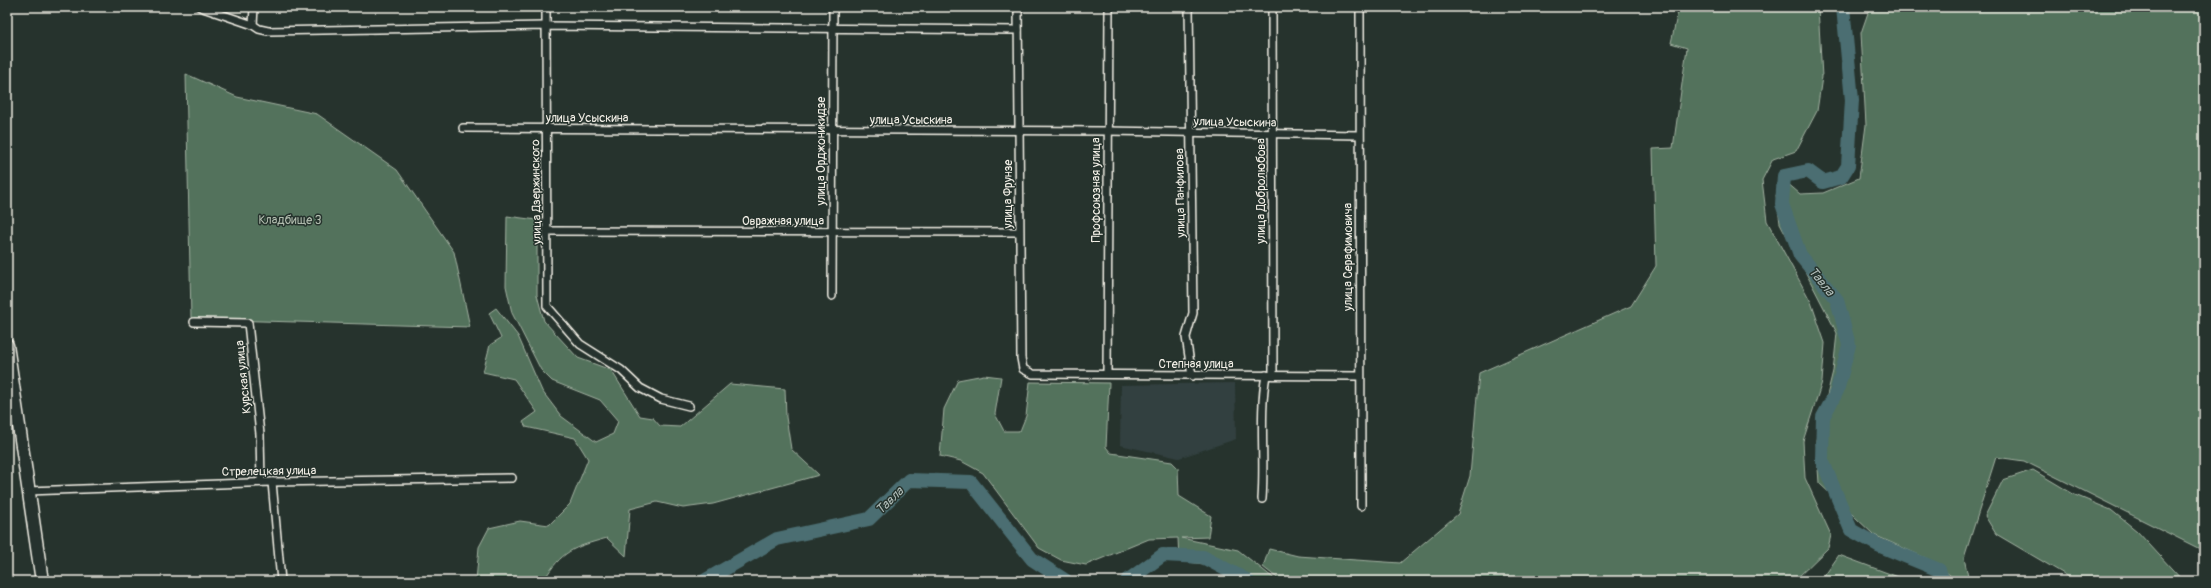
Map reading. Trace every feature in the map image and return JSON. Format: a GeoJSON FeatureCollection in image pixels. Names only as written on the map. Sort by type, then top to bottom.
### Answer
{"type":"FeatureCollection","features":[{"type":"Feature","properties":{"kind":"main road"},"geometry":{"type":"LineString","coordinates":[[7,345],[42,581]]}},
{"type":"Feature","properties":{"kind":"street"},"geometry":{"type":"LineString","coordinates":[[200,7],[268,31],[546,26],[1018,30]]}},
{"type":"Feature","properties":{"kind":"street"},"geometry":{"type":"LineString","coordinates":[[253,25],[254,7]]}},
{"type":"Feature","properties":{"kind":"street","name":"улица Дзержинского"},"geometry":{"type":"LineString","coordinates":[[546,7],[548,231],[547,306],[580,344],[621,370],[640,388],[661,399],[689,406]]}},
{"type":"Feature","properties":{"kind":"street","name":"улица Орджоникидзе"},"geometry":{"type":"LineString","coordinates":[[832,296],[833,7]]}},
{"type":"Feature","properties":{"kind":"street","name":"улица Фрунзе"},"geometry":{"type":"LineString","coordinates":[[1018,7],[1021,365],[1027,372],[1033,374]]}},
{"type":"Feature","properties":{"kind":"street","name":"Профсоюзная улица"},"geometry":{"type":"LineString","coordinates":[[1107,374],[1107,131],[1109,7]]}},
{"type":"Feature","properties":{"kind":"street","name":"улица Панфилова"},"geometry":{"type":"LineString","coordinates":[[1189,7],[1189,132],[1192,314],[1186,337],[1192,366],[1192,376]]}},
{"type":"Feature","properties":{"kind":"street","name":"улица Добролюбова"},"geometry":{"type":"LineString","coordinates":[[1262,499],[1264,467],[1263,389],[1269,375],[1273,134],[1272,7]]}},
{"type":"Feature","properties":{"kind":"street","name":"улица Серафимовича"},"geometry":{"type":"LineString","coordinates":[[1360,7],[1359,376],[1361,506]]}},
{"type":"Feature","properties":{"kind":"street","name":"улица Усыскина"},"geometry":{"type":"LineString","coordinates":[[462,128],[1107,131],[1359,135]]}},
{"type":"Feature","properties":{"kind":"street","name":"Овражная улица"},"geometry":{"type":"LineString","coordinates":[[548,231],[1019,232]]}},
{"type":"Feature","properties":{"kind":"street","name":"Курская улица"},"geometry":{"type":"LineString","coordinates":[[194,322],[248,323],[260,434],[261,482]]}},
{"type":"Feature","properties":{"kind":"street","name":"Степная улица"},"geometry":{"type":"LineString","coordinates":[[1033,374],[1359,376]]}},
{"type":"Feature","properties":{"kind":"street","name":"Стрелецкая улица"},"geometry":{"type":"LineString","coordinates":[[28,491],[261,482],[512,478]]}},
{"type":"Feature","properties":{"kind":"street"},"geometry":{"type":"LineString","coordinates":[[272,482],[280,581]]}},
{"type":"Feature","properties":{"kind":"shaded area"},"geometry":{"type":"Polygon","coordinates":[[[1235,383],[1236,439],[1179,458],[1120,445],[1121,385],[1235,383]]]}},
{"type":"Feature","properties":{"kind":"green space"},"geometry":{"type":"Polygon","coordinates":[[[1679,7],[1818,7],[1822,77],[1817,111],[1796,151],[1773,159],[1762,180],[1767,221],[1811,302],[1825,343],[1822,382],[1803,441],[1805,478],[1831,535],[1828,548],[1794,581],[1281,581],[1263,567],[1269,549],[1298,556],[1400,563],[1458,514],[1470,476],[1479,373],[1631,306],[1656,266],[1653,149],[1673,148],[1687,48],[1671,43],[1679,7]]]}},
{"type":"Feature","properties":{"kind":"green space"},"geometry":{"type":"Polygon","coordinates":[[[1870,7],[2195,7],[2204,10],[2204,551],[2024,461],[1996,457],[1964,558],[1969,581],[1952,581],[1950,575],[1926,558],[1874,535],[1819,483],[1816,440],[1833,371],[1837,333],[1780,223],[1776,195],[1786,182],[1800,194],[1823,193],[1859,178],[1866,125],[1861,33],[1870,7]]]}},
{"type":"Feature","properties":{"kind":"green space","name":"Кладбище 3"},"geometry":{"type":"Polygon","coordinates":[[[186,74],[237,97],[317,114],[397,170],[454,252],[470,327],[191,319],[186,74]]]}},
{"type":"Feature","properties":{"kind":"green space"},"geometry":{"type":"Polygon","coordinates":[[[507,216],[537,220],[537,295],[544,321],[578,358],[611,370],[640,416],[653,418],[660,426],[680,427],[730,384],[785,389],[786,417],[791,449],[819,475],[713,504],[683,508],[657,502],[630,509],[626,556],[607,538],[577,548],[563,556],[543,581],[476,581],[479,547],[489,528],[520,521],[549,525],[570,504],[588,459],[575,438],[526,427],[523,422],[537,412],[514,379],[483,372],[490,345],[501,338],[489,313],[496,308],[518,336],[542,391],[561,416],[596,442],[613,434],[618,421],[600,400],[552,381],[541,370],[512,313],[506,286],[507,216]]]}},
{"type":"Feature","properties":{"kind":"green space"},"geometry":{"type":"Polygon","coordinates":[[[984,375],[1001,377],[995,414],[1004,431],[1020,431],[1026,416],[1030,382],[1109,383],[1106,447],[1111,453],[1172,462],[1178,468],[1179,496],[1211,516],[1208,537],[1181,538],[1238,550],[1277,581],[1250,581],[1237,568],[1179,561],[1178,538],[1149,539],[1086,565],[1061,560],[1039,548],[983,473],[961,461],[940,456],[944,409],[958,380],[984,375]]]}},
{"type":"Feature","properties":{"kind":"green space"},"geometry":{"type":"Polygon","coordinates":[[[2033,470],[2075,495],[2111,510],[2137,531],[2183,581],[2076,581],[1996,534],[1985,516],[2003,480],[2033,470]]]}},
{"type":"Feature","properties":{"kind":"green space"},"geometry":{"type":"Polygon","coordinates":[[[1839,555],[1909,581],[1821,581],[1839,555]]]}},
{"type":"Feature","properties":{"kind":"waterway","name":"Тавла"},"geometry":{"type":"LineString","coordinates":[[1843,7],[1852,100],[1848,166],[1841,177],[1823,182],[1808,171],[1784,176],[1782,204],[1800,255],[1837,300],[1849,345],[1837,391],[1823,417],[1822,460],[1851,530],[1878,545],[1939,570],[1943,581]]}},
{"type":"Feature","properties":{"kind":"waterway","name":"Тавла"},"geometry":{"type":"LineString","coordinates":[[704,581],[777,539],[869,519],[909,480],[971,482],[1032,559],[1066,581]]}},
{"type":"Feature","properties":{"kind":"waterway","name":"Тавла"},"geometry":{"type":"LineString","coordinates":[[1127,581],[1163,555],[1203,557],[1248,581]]}}]}
